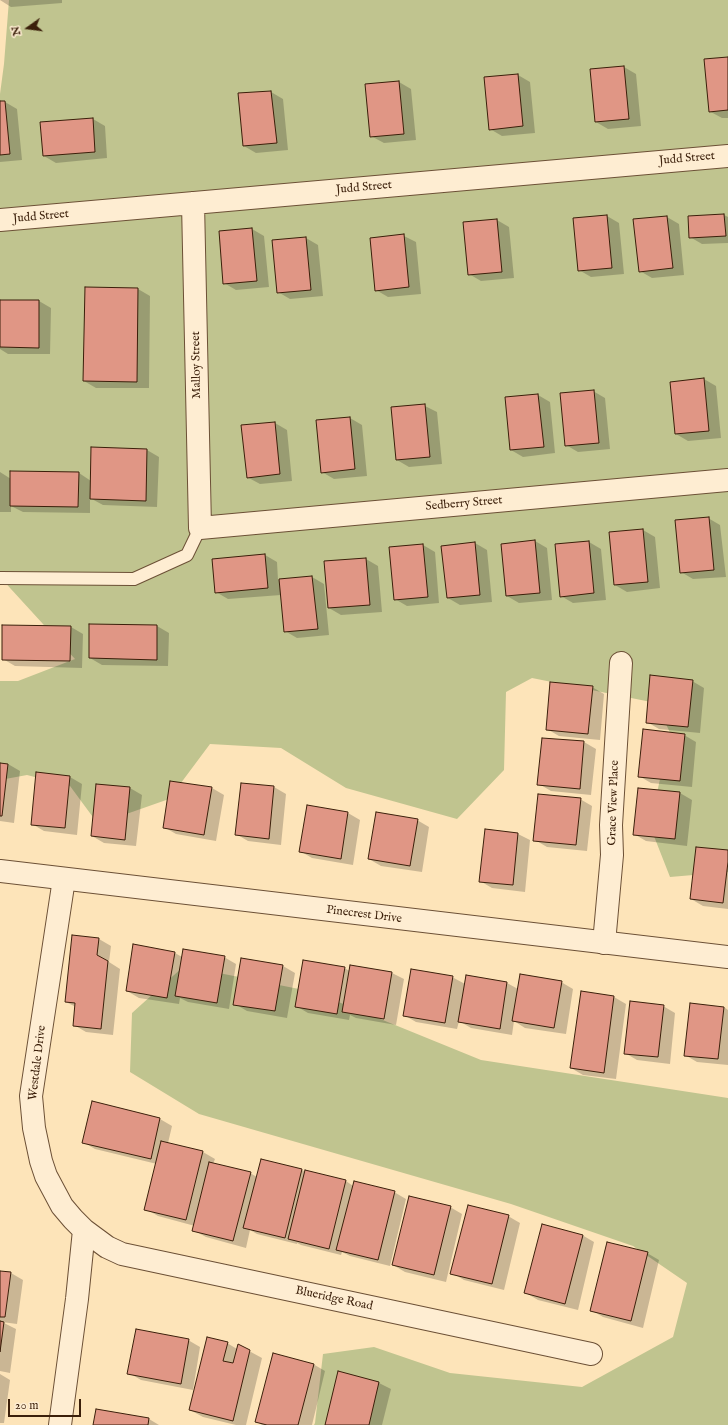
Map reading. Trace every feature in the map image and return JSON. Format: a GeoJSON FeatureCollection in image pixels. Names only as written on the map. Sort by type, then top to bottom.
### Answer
{"type":"FeatureCollection","features":[{"type":"Feature","properties":{"kind":"street","name":"Judd Street"},"geometry":{"type":"LineString","coordinates":[[0,220],[728,156]]}},
{"type":"Feature","properties":{"kind":"street","name":"Malloy Street"},"geometry":{"type":"LineString","coordinates":[[193,203],[200,528]]}},
{"type":"Feature","properties":{"kind":"street","name":"Sedberry Street"},"geometry":{"type":"LineString","coordinates":[[200,528],[728,480]]}},
{"type":"Feature","properties":{"kind":"street","name":"Grace View Place"},"geometry":{"type":"LineString","coordinates":[[604,943],[612,855],[611,825],[621,663]]}},
{"type":"Feature","properties":{"kind":"street","name":"Pinecrest Drive"},"geometry":{"type":"LineString","coordinates":[[0,872],[728,957]]}},
{"type":"Feature","properties":{"kind":"street","name":"Westdale Drive"},"geometry":{"type":"LineString","coordinates":[[64,879],[31,1096],[34,1128],[46,1176],[62,1206],[84,1230]]}},
{"type":"Feature","properties":{"kind":"street","name":"Blueridge Road"},"geometry":{"type":"LineString","coordinates":[[84,1230],[107,1247],[122,1254],[591,1354]]}},
{"type":"Feature","properties":{"kind":"street"},"geometry":{"type":"LineString","coordinates":[[60,1425],[84,1230]]}},
{"type":"Feature","properties":{"kind":"lane"},"geometry":{"type":"LineString","coordinates":[[0,578],[134,579],[187,555],[200,528]]}},
{"type":"Feature","properties":{"kind":"green space"},"geometry":{"type":"Polygon","coordinates":[[[9,0],[728,0],[728,872],[670,877],[650,826],[660,779],[673,739],[656,703],[532,678],[506,692],[504,770],[457,819],[346,788],[281,748],[210,744],[169,799],[98,824],[70,786],[27,775],[0,780],[0,681],[18,681],[75,659],[0,577],[0,94],[9,0]]]}},
{"type":"Feature","properties":{"kind":"green space"},"geometry":{"type":"Polygon","coordinates":[[[184,966],[314,992],[481,1060],[728,1098],[728,1425],[314,1425],[323,1354],[374,1347],[450,1373],[582,1387],[673,1337],[687,1283],[633,1246],[511,1204],[199,1114],[130,1072],[132,1013],[184,966]]]}},
{"type":"Feature","properties":{"kind":"building"},"geometry":{"type":"Polygon","coordinates":[[[728,57],[728,110],[709,112],[704,59],[728,57]]]}},
{"type":"Feature","properties":{"kind":"building"},"geometry":{"type":"Polygon","coordinates":[[[624,66],[629,119],[595,122],[590,69],[624,66]]]}},
{"type":"Feature","properties":{"kind":"building"},"geometry":{"type":"Polygon","coordinates":[[[518,74],[523,126],[489,130],[484,77],[518,74]]]}},
{"type":"Feature","properties":{"kind":"building"},"geometry":{"type":"Polygon","coordinates":[[[399,81],[404,134],[370,137],[365,84],[399,81]]]}},
{"type":"Feature","properties":{"kind":"building"},"geometry":{"type":"Polygon","coordinates":[[[271,91],[277,143],[243,146],[238,93],[271,91]]]}},
{"type":"Feature","properties":{"kind":"building"},"geometry":{"type":"Polygon","coordinates":[[[0,101],[5,101],[10,154],[0,155],[0,101]]]}},
{"type":"Feature","properties":{"kind":"building"},"geometry":{"type":"Polygon","coordinates":[[[93,118],[95,152],[43,156],[40,122],[93,118]]]}},
{"type":"Feature","properties":{"kind":"building"},"geometry":{"type":"Polygon","coordinates":[[[724,214],[726,236],[689,238],[688,216],[724,214]]]}},
{"type":"Feature","properties":{"kind":"building"},"geometry":{"type":"Polygon","coordinates":[[[607,215],[612,268],[578,271],[573,218],[607,215]]]}},
{"type":"Feature","properties":{"kind":"building"},"geometry":{"type":"Polygon","coordinates":[[[667,216],[673,268],[639,272],[633,219],[667,216]]]}},
{"type":"Feature","properties":{"kind":"building"},"geometry":{"type":"Polygon","coordinates":[[[497,219],[502,272],[468,275],[463,222],[497,219]]]}},
{"type":"Feature","properties":{"kind":"building"},"geometry":{"type":"Polygon","coordinates":[[[252,228],[257,281],[223,284],[219,231],[252,228]]]}},
{"type":"Feature","properties":{"kind":"building"},"geometry":{"type":"Polygon","coordinates":[[[404,234],[409,287],[375,291],[370,238],[404,234]]]}},
{"type":"Feature","properties":{"kind":"building"},"geometry":{"type":"Polygon","coordinates":[[[306,237],[311,290],[277,293],[272,240],[306,237]]]}},
{"type":"Feature","properties":{"kind":"building"},"geometry":{"type":"Polygon","coordinates":[[[85,287],[138,288],[137,382],[83,381],[85,287]]]}},
{"type":"Feature","properties":{"kind":"building"},"geometry":{"type":"Polygon","coordinates":[[[0,300],[39,300],[39,348],[0,347],[0,300]]]}},
{"type":"Feature","properties":{"kind":"building"},"geometry":{"type":"Polygon","coordinates":[[[704,378],[709,431],[675,434],[670,382],[704,378]]]}},
{"type":"Feature","properties":{"kind":"building"},"geometry":{"type":"Polygon","coordinates":[[[594,390],[599,443],[565,446],[560,393],[594,390]]]}},
{"type":"Feature","properties":{"kind":"building"},"geometry":{"type":"Polygon","coordinates":[[[538,394],[544,447],[510,450],[505,397],[538,394]]]}},
{"type":"Feature","properties":{"kind":"building"},"geometry":{"type":"Polygon","coordinates":[[[425,404],[430,457],[396,460],[391,407],[425,404]]]}},
{"type":"Feature","properties":{"kind":"building"},"geometry":{"type":"Polygon","coordinates":[[[350,417],[355,469],[321,473],[316,420],[350,417]]]}},
{"type":"Feature","properties":{"kind":"building"},"geometry":{"type":"Polygon","coordinates":[[[275,422],[280,474],[247,478],[241,425],[275,422]]]}},
{"type":"Feature","properties":{"kind":"building"},"geometry":{"type":"Polygon","coordinates":[[[91,447],[147,449],[146,501],[90,499],[91,447]]]}},
{"type":"Feature","properties":{"kind":"building"},"geometry":{"type":"Polygon","coordinates":[[[10,471],[79,472],[78,507],[10,506],[10,471]]]}},
{"type":"Feature","properties":{"kind":"building"},"geometry":{"type":"Polygon","coordinates":[[[709,517],[714,570],[680,573],[675,520],[709,517]]]}},
{"type":"Feature","properties":{"kind":"building"},"geometry":{"type":"Polygon","coordinates":[[[643,529],[648,582],[614,585],[609,532],[643,529]]]}},
{"type":"Feature","properties":{"kind":"building"},"geometry":{"type":"Polygon","coordinates":[[[535,540],[540,593],[506,596],[501,544],[535,540]]]}},
{"type":"Feature","properties":{"kind":"building"},"geometry":{"type":"Polygon","coordinates":[[[589,541],[594,593],[560,597],[555,544],[589,541]]]}},
{"type":"Feature","properties":{"kind":"building"},"geometry":{"type":"Polygon","coordinates":[[[475,542],[480,595],[447,598],[441,546],[475,542]]]}},
{"type":"Feature","properties":{"kind":"building"},"geometry":{"type":"Polygon","coordinates":[[[423,544],[428,597],[394,600],[389,547],[423,544]]]}},
{"type":"Feature","properties":{"kind":"building"},"geometry":{"type":"Polygon","coordinates":[[[265,554],[268,588],[215,593],[212,559],[265,554]]]}},
{"type":"Feature","properties":{"kind":"building"},"geometry":{"type":"Polygon","coordinates":[[[366,558],[370,605],[328,608],[324,561],[366,558]]]}},
{"type":"Feature","properties":{"kind":"building"},"geometry":{"type":"Polygon","coordinates":[[[312,576],[318,629],[284,632],[279,579],[312,576]]]}},
{"type":"Feature","properties":{"kind":"building"},"geometry":{"type":"Polygon","coordinates":[[[89,624],[157,625],[157,660],[89,658],[89,624]]]}},
{"type":"Feature","properties":{"kind":"building"},"geometry":{"type":"Polygon","coordinates":[[[2,625],[71,626],[70,661],[2,660],[2,625]]]}},
{"type":"Feature","properties":{"kind":"building"},"geometry":{"type":"Polygon","coordinates":[[[650,675],[693,680],[688,727],[646,723],[650,675]]]}},
{"type":"Feature","properties":{"kind":"building"},"geometry":{"type":"Polygon","coordinates":[[[550,682],[593,686],[588,734],[546,730],[550,682]]]}},
{"type":"Feature","properties":{"kind":"building"},"geometry":{"type":"Polygon","coordinates":[[[643,729],[685,734],[680,781],[638,777],[643,729]]]}},
{"type":"Feature","properties":{"kind":"building"},"geometry":{"type":"Polygon","coordinates":[[[542,738],[584,741],[580,789],[537,785],[542,738]]]}},
{"type":"Feature","properties":{"kind":"building"},"geometry":{"type":"Polygon","coordinates":[[[0,763],[8,764],[2,816],[0,816],[0,763]]]}},
{"type":"Feature","properties":{"kind":"building"},"geometry":{"type":"Polygon","coordinates":[[[36,772],[70,776],[65,828],[31,825],[36,772]]]}},
{"type":"Feature","properties":{"kind":"building"},"geometry":{"type":"Polygon","coordinates":[[[170,781],[212,787],[204,835],[163,828],[170,781]]]}},
{"type":"Feature","properties":{"kind":"building"},"geometry":{"type":"Polygon","coordinates":[[[241,783],[274,786],[269,839],[235,835],[241,783]]]}},
{"type":"Feature","properties":{"kind":"building"},"geometry":{"type":"Polygon","coordinates":[[[96,784],[130,787],[125,840],[91,836],[96,784]]]}},
{"type":"Feature","properties":{"kind":"building"},"geometry":{"type":"Polygon","coordinates":[[[638,788],[680,792],[675,839],[633,835],[638,788]]]}},
{"type":"Feature","properties":{"kind":"building"},"geometry":{"type":"Polygon","coordinates":[[[538,794],[581,798],[576,845],[533,841],[538,794]]]}},
{"type":"Feature","properties":{"kind":"building"},"geometry":{"type":"Polygon","coordinates":[[[307,805],[348,812],[341,859],[299,852],[307,805]]]}},
{"type":"Feature","properties":{"kind":"building"},"geometry":{"type":"Polygon","coordinates":[[[376,812],[418,819],[410,866],[368,859],[376,812]]]}},
{"type":"Feature","properties":{"kind":"building"},"geometry":{"type":"Polygon","coordinates":[[[485,829],[518,833],[513,885],[479,882],[485,829]]]}},
{"type":"Feature","properties":{"kind":"building"},"geometry":{"type":"Polygon","coordinates":[[[696,847],[728,850],[723,903],[690,899],[696,847]]]}},
{"type":"Feature","properties":{"kind":"building"},"geometry":{"type":"Polygon","coordinates":[[[72,935],[99,938],[97,955],[108,961],[101,1029],[73,1026],[75,1003],[65,1002],[72,935]]]}},
{"type":"Feature","properties":{"kind":"building"},"geometry":{"type":"Polygon","coordinates":[[[133,944],[175,952],[167,998],[126,991],[133,944]]]}},
{"type":"Feature","properties":{"kind":"building"},"geometry":{"type":"Polygon","coordinates":[[[183,949],[225,956],[217,1003],[175,996],[183,949]]]}},
{"type":"Feature","properties":{"kind":"building"},"geometry":{"type":"Polygon","coordinates":[[[241,958],[283,965],[275,1011],[233,1005],[241,958]]]}},
{"type":"Feature","properties":{"kind":"building"},"geometry":{"type":"Polygon","coordinates":[[[303,960],[345,967],[337,1014],[295,1007],[303,960]]]}},
{"type":"Feature","properties":{"kind":"building"},"geometry":{"type":"Polygon","coordinates":[[[350,965],[392,972],[384,1019],[342,1012],[350,965]]]}},
{"type":"Feature","properties":{"kind":"building"},"geometry":{"type":"Polygon","coordinates":[[[411,969],[453,976],[445,1023],[403,1016],[411,969]]]}},
{"type":"Feature","properties":{"kind":"building"},"geometry":{"type":"Polygon","coordinates":[[[520,974],[562,981],[554,1028],[512,1021],[520,974]]]}},
{"type":"Feature","properties":{"kind":"building"},"geometry":{"type":"Polygon","coordinates":[[[466,975],[507,982],[500,1029],[458,1022],[466,975]]]}},
{"type":"Feature","properties":{"kind":"building"},"geometry":{"type":"Polygon","coordinates":[[[581,991],[614,996],[604,1073],[570,1068],[581,991]]]}},
{"type":"Feature","properties":{"kind":"building"},"geometry":{"type":"Polygon","coordinates":[[[630,1001],[664,1005],[658,1057],[624,1054],[630,1001]]]}},
{"type":"Feature","properties":{"kind":"building"},"geometry":{"type":"Polygon","coordinates":[[[690,1003],[724,1007],[718,1059],[684,1056],[690,1003]]]}},
{"type":"Feature","properties":{"kind":"building"},"geometry":{"type":"Polygon","coordinates":[[[92,1101],[160,1118],[151,1159],[82,1143],[92,1101]]]}},
{"type":"Feature","properties":{"kind":"building"},"geometry":{"type":"Polygon","coordinates":[[[161,1141],[203,1151],[186,1220],[144,1210],[161,1141]]]}},
{"type":"Feature","properties":{"kind":"building"},"geometry":{"type":"Polygon","coordinates":[[[261,1159],[302,1169],[285,1238],[243,1228],[261,1159]]]}},
{"type":"Feature","properties":{"kind":"building"},"geometry":{"type":"Polygon","coordinates":[[[209,1162],[251,1172],[233,1241],[192,1231],[209,1162]]]}},
{"type":"Feature","properties":{"kind":"building"},"geometry":{"type":"Polygon","coordinates":[[[305,1170],[346,1180],[329,1249],[288,1239],[305,1170]]]}},
{"type":"Feature","properties":{"kind":"building"},"geometry":{"type":"Polygon","coordinates":[[[354,1181],[395,1191],[378,1260],[336,1250],[354,1181]]]}},
{"type":"Feature","properties":{"kind":"building"},"geometry":{"type":"Polygon","coordinates":[[[409,1196],[451,1206],[434,1275],[392,1265],[409,1196]]]}},
{"type":"Feature","properties":{"kind":"building"},"geometry":{"type":"Polygon","coordinates":[[[468,1205],[509,1215],[492,1284],[450,1274],[468,1205]]]}},
{"type":"Feature","properties":{"kind":"building"},"geometry":{"type":"Polygon","coordinates":[[[542,1224],[583,1235],[565,1304],[524,1293],[542,1224]]]}},
{"type":"Feature","properties":{"kind":"building"},"geometry":{"type":"Polygon","coordinates":[[[607,1242],[648,1252],[631,1321],[590,1311],[607,1242]]]}},
{"type":"Feature","properties":{"kind":"building"},"geometry":{"type":"Polygon","coordinates":[[[0,1271],[11,1272],[5,1317],[0,1317],[0,1271]]]}},
{"type":"Feature","properties":{"kind":"building"},"geometry":{"type":"Polygon","coordinates":[[[0,1321],[4,1322],[0,1352],[0,1321]]]}},
{"type":"Feature","properties":{"kind":"building"},"geometry":{"type":"Polygon","coordinates":[[[136,1329],[189,1339],[181,1384],[127,1374],[136,1329]]]}},
{"type":"Feature","properties":{"kind":"building"},"geometry":{"type":"Polygon","coordinates":[[[207,1337],[228,1342],[223,1361],[233,1363],[238,1344],[250,1350],[233,1421],[189,1410],[207,1337]]]}},
{"type":"Feature","properties":{"kind":"building"},"geometry":{"type":"Polygon","coordinates":[[[273,1353],[314,1364],[298,1425],[267,1425],[255,1422],[273,1353]]]}},
{"type":"Feature","properties":{"kind":"building"},"geometry":{"type":"Polygon","coordinates":[[[338,1371],[379,1382],[369,1425],[325,1425],[338,1371]]]}},
{"type":"Feature","properties":{"kind":"building"},"geometry":{"type":"Polygon","coordinates":[[[96,1409],[149,1418],[148,1425],[93,1425],[96,1409]]]}}]}
